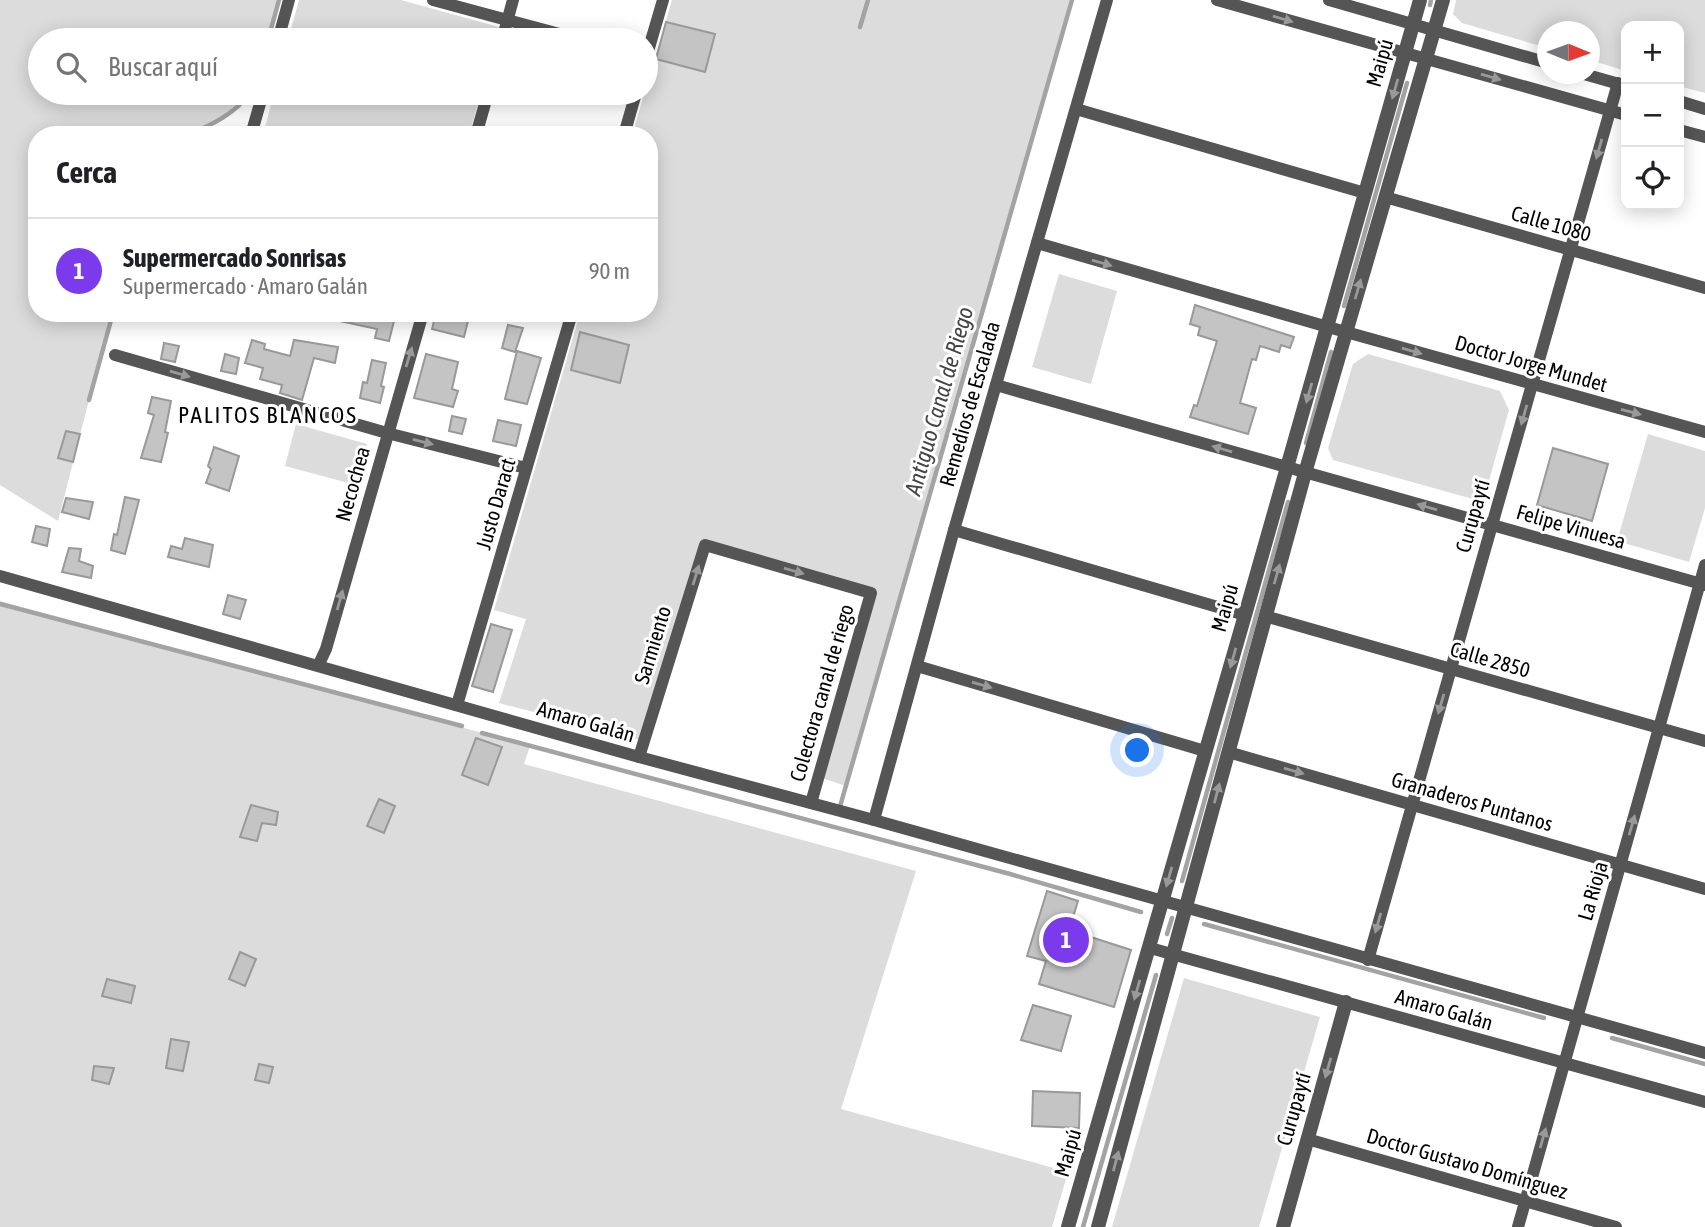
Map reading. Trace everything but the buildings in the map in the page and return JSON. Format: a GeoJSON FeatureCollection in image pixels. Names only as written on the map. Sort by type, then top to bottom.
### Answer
{"type":"FeatureCollection","features":[{"type":"Feature","properties":{"kind":"street"},"geometry":{"type":"LineString","coordinates":[[281,28],[289,0]]}},
{"type":"Feature","properties":{"kind":"street"},"geometry":{"type":"LineString","coordinates":[[433,0],[535,28]]}},
{"type":"Feature","properties":{"kind":"street"},"geometry":{"type":"LineString","coordinates":[[506,28],[513,0]]}},
{"type":"Feature","properties":{"kind":"street"},"geometry":{"type":"LineString","coordinates":[[655,28],[663,0]]}},
{"type":"Feature","properties":{"kind":"street","name":"Remedios de Escalada"},"geometry":{"type":"LineString","coordinates":[[874,820],[954,530],[1107,0]]}},
{"type":"Feature","properties":{"kind":"street"},"geometry":{"type":"LineString","coordinates":[[1217,0],[1621,114]]}},
{"type":"Feature","properties":{"kind":"street"},"geometry":{"type":"LineString","coordinates":[[1329,0],[1537,60]]}},
{"type":"Feature","properties":{"kind":"street","name":"Maipú"},"geometry":{"type":"LineString","coordinates":[[1068,1227],[1420,0]]}},
{"type":"Feature","properties":{"kind":"street","name":"Maipú"},"geometry":{"type":"LineString","coordinates":[[1098,1227],[1265,616],[1443,0]]}},
{"type":"Feature","properties":{"kind":"street"},"geometry":{"type":"LineString","coordinates":[[1600,79],[1621,85]]}},
{"type":"Feature","properties":{"kind":"street","name":"Curupaytí"},"geometry":{"type":"LineString","coordinates":[[1368,960],[1610,111],[1621,87]]}},
{"type":"Feature","properties":{"kind":"street"},"geometry":{"type":"LineString","coordinates":[[1684,103],[1705,109]]}},
{"type":"Feature","properties":{"kind":"street"},"geometry":{"type":"LineString","coordinates":[[254,126],[260,105]]}},
{"type":"Feature","properties":{"kind":"street"},"geometry":{"type":"LineString","coordinates":[[479,126],[485,105]]}},
{"type":"Feature","properties":{"kind":"street"},"geometry":{"type":"LineString","coordinates":[[627,126],[633,105]]}},
{"type":"Feature","properties":{"kind":"street"},"geometry":{"type":"LineString","coordinates":[[1076,109],[1365,193]]}},
{"type":"Feature","properties":{"kind":"street"},"geometry":{"type":"LineString","coordinates":[[1684,132],[1705,138]]}},
{"type":"Feature","properties":{"kind":"street","name":"Calle 1080"},"geometry":{"type":"LineString","coordinates":[[1385,197],[1705,288]]}},
{"type":"Feature","properties":{"kind":"street"},"geometry":{"type":"LineString","coordinates":[[1037,243],[1328,327]]}},
{"type":"Feature","properties":{"kind":"street","name":"Necochea"},"geometry":{"type":"LineString","coordinates":[[319,664],[326,649],[420,322]]}},
{"type":"Feature","properties":{"kind":"street","name":"Justo Daract"},"geometry":{"type":"LineString","coordinates":[[457,705],[569,322]]}},
{"type":"Feature","properties":{"kind":"street","name":"Doctor Jorge Mundet"},"geometry":{"type":"LineString","coordinates":[[1328,327],[1705,432]]}},
{"type":"Feature","properties":{"kind":"street"},"geometry":{"type":"LineString","coordinates":[[115,355],[387,433],[527,468]]}},
{"type":"Feature","properties":{"kind":"street"},"geometry":{"type":"LineString","coordinates":[[996,385],[1288,467]]}},
{"type":"Feature","properties":{"kind":"street","name":"Felipe Vinuesa"},"geometry":{"type":"LineString","coordinates":[[1288,467],[1702,584]]}},
{"type":"Feature","properties":{"kind":"street"},"geometry":{"type":"LineString","coordinates":[[954,530],[1245,615]]}},
{"type":"Feature","properties":{"kind":"street","name":"Sarmiento"},"geometry":{"type":"LineString","coordinates":[[639,757],[705,545],[871,593]]}},
{"type":"Feature","properties":{"kind":"street","name":"La Rioja"},"geometry":{"type":"LineString","coordinates":[[1518,1227],[1702,584],[1705,565]]}},
{"type":"Feature","properties":{"kind":"street","name":"Amaro Galán"},"geometry":{"type":"LineString","coordinates":[[0,576],[319,664],[639,757],[874,820],[1705,1053]]}},
{"type":"Feature","properties":{"kind":"street","name":"Colectora canal de riego"},"geometry":{"type":"LineString","coordinates":[[811,803],[871,593]]}},
{"type":"Feature","properties":{"kind":"street","name":"Calle 2850"},"geometry":{"type":"LineString","coordinates":[[1265,616],[1705,741]]}},
{"type":"Feature","properties":{"kind":"street"},"geometry":{"type":"LineString","coordinates":[[916,666],[1205,751]]}},
{"type":"Feature","properties":{"kind":"street","name":"Granaderos Puntanos"},"geometry":{"type":"LineString","coordinates":[[1228,752],[1705,889]]}},
{"type":"Feature","properties":{"kind":"street","name":"Amaro Galán"},"geometry":{"type":"LineString","coordinates":[[1150,947],[1705,1102]]}},
{"type":"Feature","properties":{"kind":"street","name":"Curupaytí"},"geometry":{"type":"LineString","coordinates":[[1283,1227],[1346,1002]]}},
{"type":"Feature","properties":{"kind":"street","name":"Doctor Gustavo Domínguez"},"geometry":{"type":"LineString","coordinates":[[1307,1139],[1616,1227]]}},
{"type":"Feature","properties":{"kind":"shaded area"},"geometry":{"type":"Polygon","coordinates":[[[0,0],[279,0],[271,28],[28,28],[28,105],[241,105],[208,126],[28,126],[28,322],[111,322],[58,521],[0,485],[0,0]]]}},
{"type":"Feature","properties":{"kind":"shaded area"},"geometry":{"type":"Polygon","coordinates":[[[299,0],[401,0],[499,27],[499,28],[291,28],[299,0]]]}},
{"type":"Feature","properties":{"kind":"shaded area"},"geometry":{"type":"Polygon","coordinates":[[[672,0],[1070,0],[846,786],[819,777],[871,594],[705,545],[644,741],[499,703],[526,619],[494,610],[577,322],[658,322],[658,126],[635,126],[641,105],[658,105],[658,47],[672,0]]]}},
{"type":"Feature","properties":{"kind":"shaded area"},"geometry":{"type":"Polygon","coordinates":[[[1456,0],[1705,0],[1705,93],[1684,87],[1684,21],[1621,21],[1621,69],[1600,63],[1600,21],[1537,21],[1537,45],[1462,23],[1453,14],[1456,0]]]}},
{"type":"Feature","properties":{"kind":"shaded area"},"geometry":{"type":"Polygon","coordinates":[[[271,105],[478,105],[472,126],[265,126],[271,105]]]}},
{"type":"Feature","properties":{"kind":"shaded area"},"geometry":{"type":"Polygon","coordinates":[[[1059,274],[1117,291],[1091,384],[1032,367],[1059,274]]]}},
{"type":"Feature","properties":{"kind":"shaded area"},"geometry":{"type":"Polygon","coordinates":[[[1368,354],[1500,391],[1509,410],[1486,491],[1473,499],[1333,460],[1328,448],[1353,364],[1368,354]]]}},
{"type":"Feature","properties":{"kind":"shaded area"},"geometry":{"type":"Polygon","coordinates":[[[296,424],[367,444],[356,485],[285,466],[296,424]]]}},
{"type":"Feature","properties":{"kind":"shaded area"},"geometry":{"type":"Polygon","coordinates":[[[1648,434],[1705,451],[1705,508],[1689,562],[1617,541],[1648,434]]]}},
{"type":"Feature","properties":{"kind":"shaded area"},"geometry":{"type":"Polygon","coordinates":[[[0,601],[530,746],[524,764],[916,871],[841,1109],[1068,1172],[1052,1227],[0,1227],[0,601]]]}},
{"type":"Feature","properties":{"kind":"shaded area"},"geometry":{"type":"Polygon","coordinates":[[[1184,978],[1320,1017],[1259,1227],[1112,1227],[1184,978]]]}},
{"type":"Feature","properties":{"kind":"waterway"},"geometry":{"type":"LineString","coordinates":[[271,28],[279,0]]}},
{"type":"Feature","properties":{"kind":"waterway"},"geometry":{"type":"LineString","coordinates":[[860,27],[868,0]]}},
{"type":"Feature","properties":{"kind":"waterway","name":"Antiguo Canal de Riego"},"geometry":{"type":"LineString","coordinates":[[839,810],[1072,0]]}},
{"type":"Feature","properties":{"kind":"waterway"},"geometry":{"type":"LineString","coordinates":[[1430,5],[1431,0]]}},
{"type":"Feature","properties":{"kind":"waterway"},"geometry":{"type":"LineString","coordinates":[[1344,306],[1407,83]]}},
{"type":"Feature","properties":{"kind":"waterway"},"geometry":{"type":"LineString","coordinates":[[208,126],[239,105]]}},
{"type":"Feature","properties":{"kind":"waterway"},"geometry":{"type":"LineString","coordinates":[[89,400],[111,322]]}},
{"type":"Feature","properties":{"kind":"waterway"},"geometry":{"type":"LineString","coordinates":[[1306,443],[1331,352]]}},
{"type":"Feature","properties":{"kind":"waterway"},"geometry":{"type":"LineString","coordinates":[[1182,881],[1288,502]]}},
{"type":"Feature","properties":{"kind":"waterway"},"geometry":{"type":"LineString","coordinates":[[0,604],[462,726]]}},
{"type":"Feature","properties":{"kind":"waterway"},"geometry":{"type":"LineString","coordinates":[[482,733],[1010,874],[1141,912]]}},
{"type":"Feature","properties":{"kind":"waterway"},"geometry":{"type":"LineString","coordinates":[[1167,934],[1172,918]]}},
{"type":"Feature","properties":{"kind":"waterway"},"geometry":{"type":"LineString","coordinates":[[1204,924],[1544,1018]]}},
{"type":"Feature","properties":{"kind":"waterway"},"geometry":{"type":"LineString","coordinates":[[1083,1227],[1156,975]]}},
{"type":"Feature","properties":{"kind":"waterway"},"geometry":{"type":"LineString","coordinates":[[1612,1038],[1705,1064]]}},
{"type":"Feature","properties":{"kind":"place","name":"Supermercado Sonrisas"},"geometry":{"type":"Point","coordinates":[1066,940]}},
{"type":"Feature","properties":{"kind":"district","name":"PALITOS BLANCOS"},"geometry":{"type":"Point","coordinates":[268,415]}}]}
